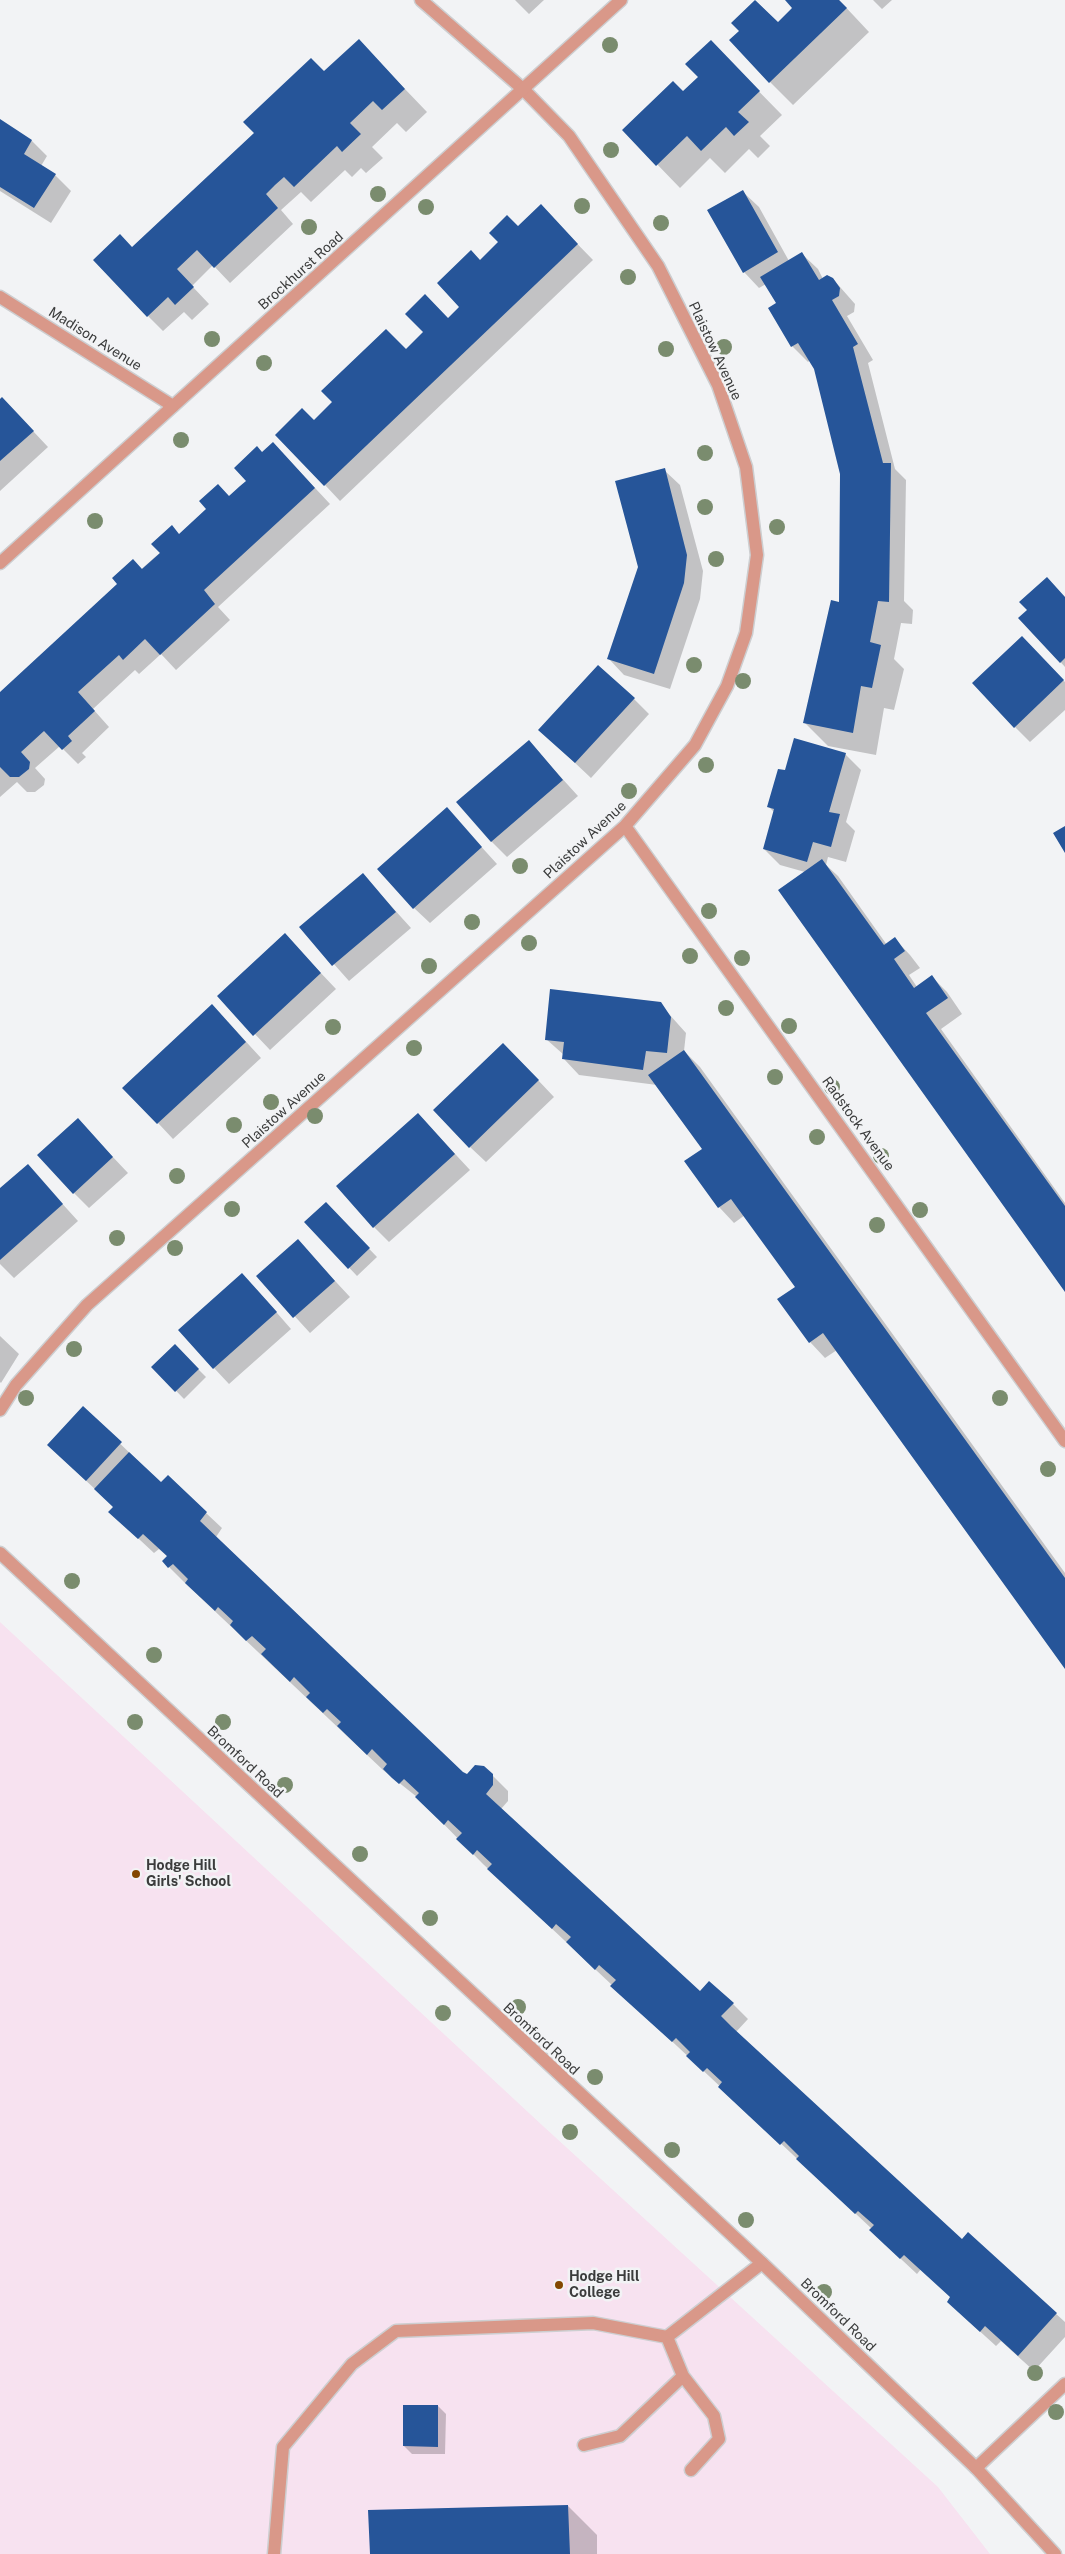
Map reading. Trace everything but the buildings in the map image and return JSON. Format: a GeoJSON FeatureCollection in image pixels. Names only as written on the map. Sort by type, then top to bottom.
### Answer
{"type":"FeatureCollection","features":[{"type":"Feature","properties":{"kind":"street","name":"Plaistow Avenue"},"geometry":{"type":"LineString","coordinates":[[0,1410],[16,1385],[87,1305],[626,826],[695,745],[727,686],[746,633],[757,555],[746,467],[718,385],[658,266],[569,136],[524,90],[421,0]]}},
{"type":"Feature","properties":{"kind":"street","name":"Brockhurst Road"},"geometry":{"type":"LineString","coordinates":[[0,563],[524,90],[621,0]]}},
{"type":"Feature","properties":{"kind":"street","name":"Madison Avenue"},"geometry":{"type":"LineString","coordinates":[[0,297],[173,406]]}},
{"type":"Feature","properties":{"kind":"street","name":"Radstock Avenue"},"geometry":{"type":"LineString","coordinates":[[626,826],[1065,1441]]}},
{"type":"Feature","properties":{"kind":"street","name":"Bromford Road"},"geometry":{"type":"LineString","coordinates":[[0,1552],[762,2264],[976,2468],[1055,2554]]}},
{"type":"Feature","properties":{"kind":"street"},"geometry":{"type":"LineString","coordinates":[[274,2554],[283,2447],[352,2364],[396,2331],[593,2323],[667,2337],[762,2264]]}},
{"type":"Feature","properties":{"kind":"street"},"geometry":{"type":"LineString","coordinates":[[667,2337],[683,2376],[714,2416],[719,2439],[691,2470]]}},
{"type":"Feature","properties":{"kind":"street"},"geometry":{"type":"LineString","coordinates":[[584,2445],[620,2436],[683,2376]]}},
{"type":"Feature","properties":{"kind":"street"},"geometry":{"type":"LineString","coordinates":[[976,2468],[1065,2384]]}},
{"type":"Feature","properties":{"kind":"shaded area","name":"Hodge Hill Girls' School"},"geometry":{"type":"Polygon","coordinates":[[[0,1622],[543,2126],[938,2487],[990,2554],[0,2554],[0,1622]]]}},
{"type":"Feature","properties":{"kind":"place","name":"Hodge Hill Girls' School"},"geometry":{"type":"Point","coordinates":[136,1874]}},
{"type":"Feature","properties":{"kind":"place","name":"Hodge Hill College"},"geometry":{"type":"Point","coordinates":[559,2285]}}]}
